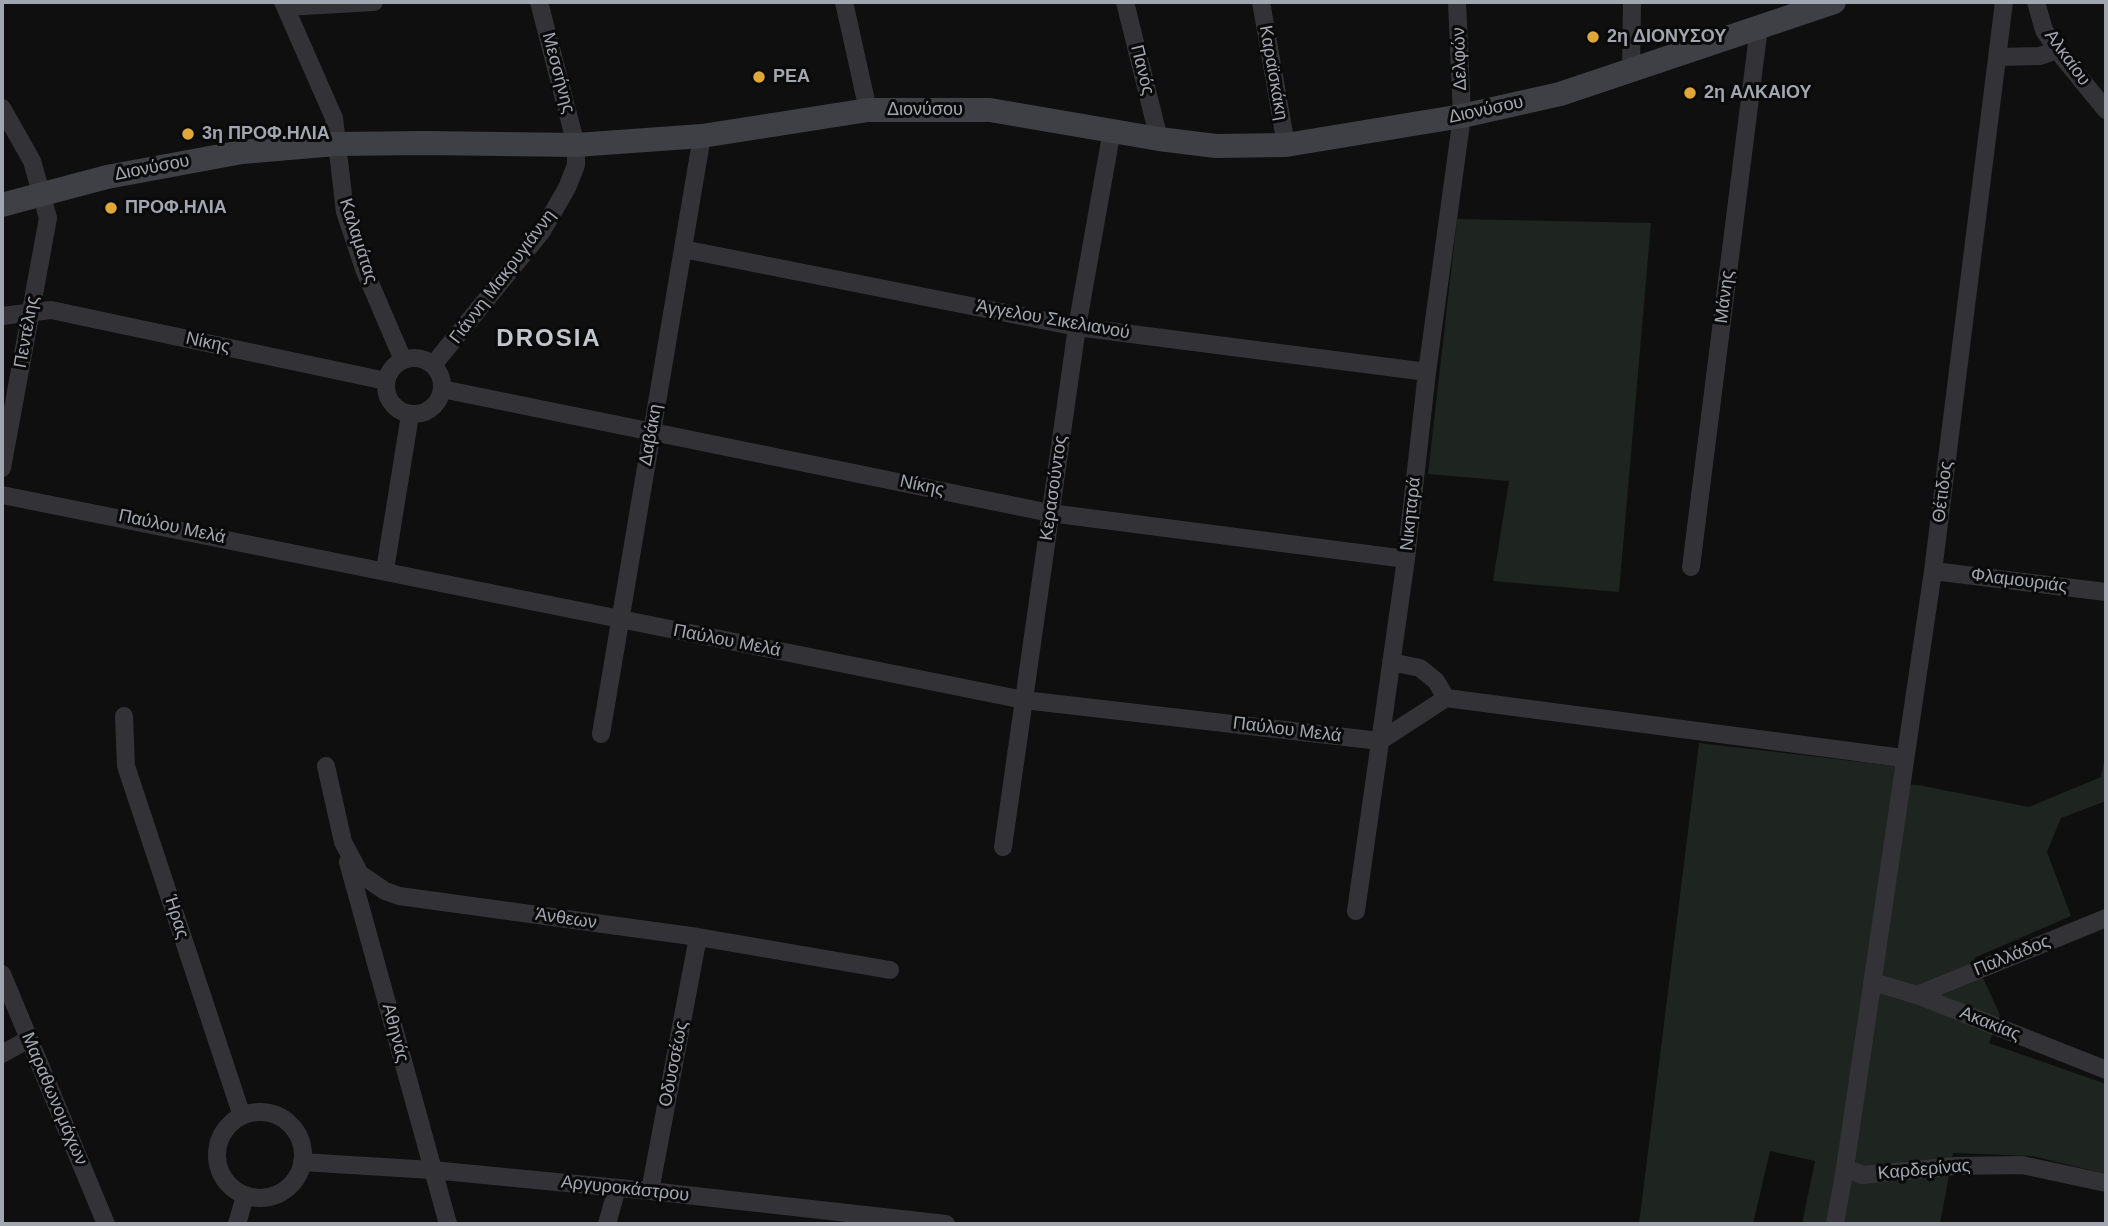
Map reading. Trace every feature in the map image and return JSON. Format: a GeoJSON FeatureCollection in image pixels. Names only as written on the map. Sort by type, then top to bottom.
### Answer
{"type":"FeatureCollection","features":[{"type":"Feature","properties":{"kind":"main road","name":"Διονύσου"},"geometry":{"type":"LineString","coordinates":[[2,205],[107,177],[242,152],[336,145],[576,145],[702,136],[868,110],[990,110],[1216,146],[1286,145],[1462,116],[1560,94],[1631,73],[1759,27],[1791,9],[1834,2]]}},
{"type":"Feature","properties":{"kind":"street"},"geometry":{"type":"LineString","coordinates":[[284,4],[374,2]]}},
{"type":"Feature","properties":{"kind":"street","name":"Μεσσήνης"},"geometry":{"type":"LineString","coordinates":[[539,2],[576,145]]}},
{"type":"Feature","properties":{"kind":"street"},"geometry":{"type":"LineString","coordinates":[[844,2],[868,110]]}},
{"type":"Feature","properties":{"kind":"street","name":"Πανός"},"geometry":{"type":"LineString","coordinates":[[1125,2],[1159,139]]}},
{"type":"Feature","properties":{"kind":"street","name":"Καραϊσκάκη"},"geometry":{"type":"LineString","coordinates":[[1261,2],[1286,145]]}},
{"type":"Feature","properties":{"kind":"street","name":"Δελφών"},"geometry":{"type":"LineString","coordinates":[[1457,2],[1462,116]]}},
{"type":"Feature","properties":{"kind":"street"},"geometry":{"type":"LineString","coordinates":[[1631,73],[1632,2]]}},
{"type":"Feature","properties":{"kind":"street","name":"Θέτιδος"},"geometry":{"type":"LineString","coordinates":[[1872,982],[1903,758],[1933,571],[2004,2]]}},
{"type":"Feature","properties":{"kind":"street","name":"Αλκαίου"},"geometry":{"type":"LineString","coordinates":[[2036,2],[2044,30],[2106,110]]}},
{"type":"Feature","properties":{"kind":"street","name":"Καλαμάτας"},"geometry":{"type":"LineString","coordinates":[[284,4],[334,118],[345,212],[364,269],[403,360]]}},
{"type":"Feature","properties":{"kind":"street","name":"Μάνης"},"geometry":{"type":"LineString","coordinates":[[1692,567],[1759,27]]}},
{"type":"Feature","properties":{"kind":"street"},"geometry":{"type":"LineString","coordinates":[[1998,57],[2040,56],[2057,50]]}},
{"type":"Feature","properties":{"kind":"street","name":"Πεντέλης"},"geometry":{"type":"LineString","coordinates":[[2,108],[32,161],[48,218],[2,468]]}},
{"type":"Feature","properties":{"kind":"street","name":"Νικηταρά"},"geometry":{"type":"LineString","coordinates":[[1356,911],[1406,559],[1427,372],[1462,116]]}},
{"type":"Feature","properties":{"kind":"street","name":"Κερασούντος"},"geometry":{"type":"LineString","coordinates":[[1003,847],[1077,327],[1112,130]]}},
{"type":"Feature","properties":{"kind":"street","name":"Δαβάκη"},"geometry":{"type":"LineString","coordinates":[[601,734],[702,136]]}},
{"type":"Feature","properties":{"kind":"street","name":"Γιάννη Μακρυγιάννη"},"geometry":{"type":"LineString","coordinates":[[433,365],[542,231],[567,188],[576,165],[576,145]]}},
{"type":"Feature","properties":{"kind":"street","name":"Άγγελου Σικελιανού"},"geometry":{"type":"LineString","coordinates":[[683,249],[1077,327],[1427,372]]}},
{"type":"Feature","properties":{"kind":"street","name":"Νίκης"},"geometry":{"type":"LineString","coordinates":[[2,316],[51,310],[386,381]]}},
{"type":"Feature","properties":{"kind":"street"},"geometry":{"type":"LineString","coordinates":[[419,358],[433,365],[442,380],[440,398],[428,412],[410,415],[401,412],[388,399],[386,381],[395,365],[403,360],[419,358]]}},
{"type":"Feature","properties":{"kind":"street","name":"Νίκης"},"geometry":{"type":"LineString","coordinates":[[442,389],[1050,513],[1406,559]]}},
{"type":"Feature","properties":{"kind":"street"},"geometry":{"type":"LineString","coordinates":[[385,570],[410,415]]}},
{"type":"Feature","properties":{"kind":"street","name":"Παύλου Μελά"},"geometry":{"type":"LineString","coordinates":[[2,495],[1024,700],[1380,741]]}},
{"type":"Feature","properties":{"kind":"street","name":"Φλαμουριάς"},"geometry":{"type":"LineString","coordinates":[[1933,571],[2106,592]]}},
{"type":"Feature","properties":{"kind":"street"},"geometry":{"type":"LineString","coordinates":[[1391,662],[1420,667],[1436,681],[1446,698]]}},
{"type":"Feature","properties":{"kind":"street"},"geometry":{"type":"LineString","coordinates":[[1380,741],[1446,698],[1903,758]]}},
{"type":"Feature","properties":{"kind":"street","name":"Ήρας"},"geometry":{"type":"LineString","coordinates":[[124,716],[126,766],[243,1116]]}},
{"type":"Feature","properties":{"kind":"street","name":"Άνθεων"},"geometry":{"type":"LineString","coordinates":[[326,766],[343,842],[360,874],[399,896],[698,937],[890,970]]}},
{"type":"Feature","properties":{"kind":"street","name":"Αθηνάς"},"geometry":{"type":"LineString","coordinates":[[343,842],[448,1224]]}},
{"type":"Feature","properties":{"kind":"street","name":"Παλλάδος"},"geometry":{"type":"LineString","coordinates":[[1917,995],[2106,918]]}},
{"type":"Feature","properties":{"kind":"street","name":"Οδυσσέως"},"geometry":{"type":"LineString","coordinates":[[650,1191],[698,937]]}},
{"type":"Feature","properties":{"kind":"street","name":"Μαραθωνομάχων"},"geometry":{"type":"LineString","coordinates":[[2,974],[106,1224]]}},
{"type":"Feature","properties":{"kind":"street"},"geometry":{"type":"LineString","coordinates":[[1835,1224],[1872,982]]}},
{"type":"Feature","properties":{"kind":"street","name":"Ακακίας"},"geometry":{"type":"LineString","coordinates":[[1872,982],[1917,995],[2106,1070]]}},
{"type":"Feature","properties":{"kind":"street"},"geometry":{"type":"LineString","coordinates":[[2,1054],[29,1039]]}},
{"type":"Feature","properties":{"kind":"street"},"geometry":{"type":"LineString","coordinates":[[265,1112],[286,1121],[300,1139],[302,1162],[299,1174],[282,1192],[270,1197],[245,1196],[227,1183],[218,1163],[217,1151],[225,1130],[243,1116],[265,1112]]}},
{"type":"Feature","properties":{"kind":"street","name":"Αργυροκάστρου"},"geometry":{"type":"LineString","coordinates":[[302,1162],[432,1170],[946,1224]]}},
{"type":"Feature","properties":{"kind":"street","name":"Καρδερίνας"},"geometry":{"type":"LineString","coordinates":[[1845,1168],[1863,1175],[1956,1166],[2022,1165],[2106,1183]]}},
{"type":"Feature","properties":{"kind":"street"},"geometry":{"type":"LineString","coordinates":[[607,1224],[617,1188]]}},
{"type":"Feature","properties":{"kind":"street"},"geometry":{"type":"LineString","coordinates":[[237,1224],[245,1196]]}},
{"type":"Feature","properties":{"kind":"shaded area"},"geometry":{"type":"Polygon","coordinates":[[[1457,219],[1651,223],[1619,592],[1493,581],[1509,481],[1428,474],[1457,219]]]}},
{"type":"Feature","properties":{"kind":"shaded area"},"geometry":{"type":"Polygon","coordinates":[[[1699,743],[1896,766],[1896,784],[1918,785],[2029,807],[2101,777],[2106,750],[2106,801],[2061,818],[2047,852],[2071,916],[1974,958],[2000,1015],[1989,1043],[2106,1084],[2106,1174],[2032,1156],[1953,1153],[1940,1224],[1802,1224],[1815,1161],[1770,1151],[1753,1224],[1639,1224],[1699,743]]]}},
{"type":"Feature","properties":{"kind":"place","name":"2η ΔΙΟΝΥΣΟΥ"},"geometry":{"type":"Point","coordinates":[1593,37]}},
{"type":"Feature","properties":{"kind":"place","name":"ΡΕΑ"},"geometry":{"type":"Point","coordinates":[759,77]}},
{"type":"Feature","properties":{"kind":"place","name":"2η ΑΛΚΑΙΟΥ"},"geometry":{"type":"Point","coordinates":[1690,93]}},
{"type":"Feature","properties":{"kind":"place","name":"3η ΠΡΟΦ.ΗΛΙΑ"},"geometry":{"type":"Point","coordinates":[188,134]}},
{"type":"Feature","properties":{"kind":"place","name":"ΠΡΟΦ.ΗΛΙΑ"},"geometry":{"type":"Point","coordinates":[111,208]}},
{"type":"Feature","properties":{"kind":"district","name":"DROSIA"},"geometry":{"type":"Point","coordinates":[549,339]}}]}
